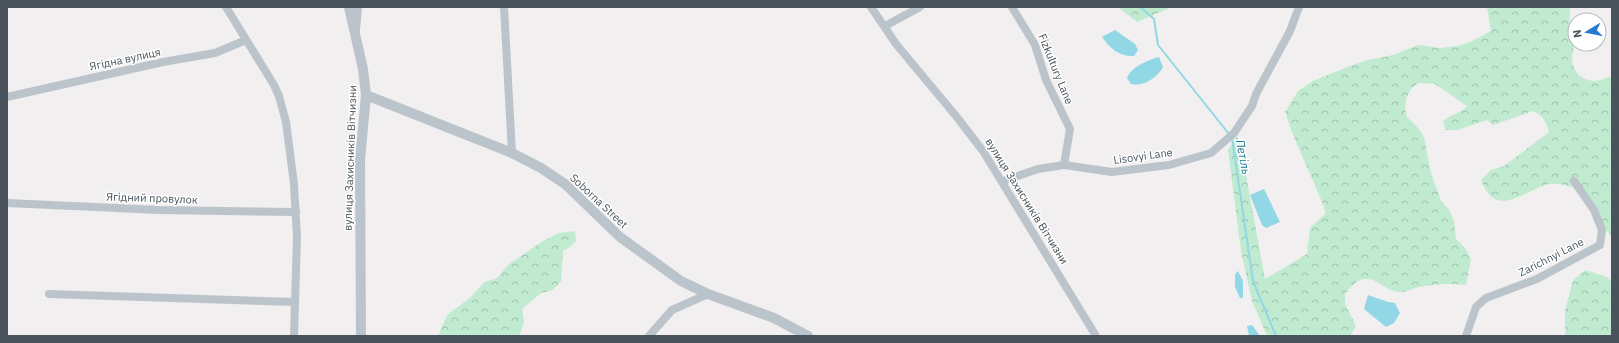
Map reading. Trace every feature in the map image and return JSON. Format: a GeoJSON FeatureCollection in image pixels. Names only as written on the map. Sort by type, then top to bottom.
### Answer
{"type":"FeatureCollection","features":[{"type":"Feature","properties":{"kind":"street"},"geometry":{"type":"LineString","coordinates":[[226,7],[279,96],[286,122],[294,184],[297,237],[294,336]]}},
{"type":"Feature","properties":{"kind":"street","name":"вулиця Захисників Вітчизни"},"geometry":{"type":"LineString","coordinates":[[349,7],[363,69],[366,95],[360,160],[361,336]]}},
{"type":"Feature","properties":{"kind":"street"},"geometry":{"type":"LineString","coordinates":[[356,34],[358,7]]}},
{"type":"Feature","properties":{"kind":"street"},"geometry":{"type":"LineString","coordinates":[[504,7],[512,153]]}},
{"type":"Feature","properties":{"kind":"street","name":"вулиця Захисників Вітчизни"},"geometry":{"type":"LineString","coordinates":[[871,7],[896,44],[956,116],[1003,181],[1096,336]]}},
{"type":"Feature","properties":{"kind":"street"},"geometry":{"type":"LineString","coordinates":[[885,26],[920,7]]}},
{"type":"Feature","properties":{"kind":"street","name":"Fizkultury Lane"},"geometry":{"type":"LineString","coordinates":[[1012,7],[1035,45],[1046,80],[1070,128],[1064,165]]}},
{"type":"Feature","properties":{"kind":"street","name":"Lisovyi Lane"},"geometry":{"type":"LineString","coordinates":[[1003,181],[1038,169],[1064,165],[1112,172],[1169,165],[1211,153],[1234,133],[1252,106],[1256,94],[1290,31],[1299,7]]}},
{"type":"Feature","properties":{"kind":"street","name":"Ягідна вулиця"},"geometry":{"type":"LineString","coordinates":[[7,97],[162,62],[214,53],[246,40]]}},
{"type":"Feature","properties":{"kind":"street","name":"Soborna Street"},"geometry":{"type":"LineString","coordinates":[[366,95],[512,153],[541,168],[565,184],[620,237],[681,281],[708,294],[774,318],[808,336]]}},
{"type":"Feature","properties":{"kind":"street","name":"Zarichnyi Lane"},"geometry":{"type":"LineString","coordinates":[[1466,336],[1476,307],[1486,298],[1537,279],[1600,245],[1602,230],[1594,210],[1574,181]]}},
{"type":"Feature","properties":{"kind":"street","name":"Ягідний провулок"},"geometry":{"type":"LineString","coordinates":[[7,203],[160,210],[296,212]]}},
{"type":"Feature","properties":{"kind":"street"},"geometry":{"type":"LineString","coordinates":[[49,294],[294,302]]}},
{"type":"Feature","properties":{"kind":"street"},"geometry":{"type":"LineString","coordinates":[[649,336],[672,310],[708,294]]}},
{"type":"Feature","properties":{"kind":"green space"},"geometry":{"type":"Polygon","coordinates":[[[1118,7],[1172,7],[1137,22],[1118,7]]]}},
{"type":"Feature","properties":{"kind":"green space"},"geometry":{"type":"Polygon","coordinates":[[[1487,7],[1570,7],[1570,12],[1567,12],[1567,52],[1573,52],[1572,62],[1577,73],[1581,77],[1593,81],[1612,76],[1612,238],[1573,187],[1559,184],[1548,184],[1509,200],[1501,201],[1493,198],[1487,191],[1481,180],[1491,170],[1504,166],[1549,132],[1547,125],[1539,114],[1533,111],[1493,125],[1487,120],[1457,130],[1446,130],[1443,121],[1467,106],[1435,84],[1418,83],[1411,89],[1406,99],[1405,109],[1407,117],[1419,129],[1424,137],[1431,173],[1441,201],[1449,210],[1454,221],[1456,239],[1465,248],[1471,259],[1466,285],[1436,285],[1398,292],[1393,291],[1373,280],[1364,279],[1358,281],[1345,294],[1345,304],[1356,326],[1350,336],[1267,336],[1252,301],[1241,251],[1228,150],[1237,136],[1241,148],[1265,279],[1307,254],[1310,228],[1326,213],[1294,138],[1285,112],[1298,91],[1313,81],[1368,60],[1393,55],[1418,45],[1440,48],[1457,46],[1470,42],[1491,31],[1487,7]]]}},
{"type":"Feature","properties":{"kind":"green space"},"geometry":{"type":"Polygon","coordinates":[[[575,231],[576,241],[563,251],[561,281],[553,290],[541,293],[522,309],[524,322],[519,336],[438,336],[447,315],[471,297],[484,282],[497,278],[508,265],[543,241],[559,233],[575,231]]]}},
{"type":"Feature","properties":{"kind":"green space"},"geometry":{"type":"Polygon","coordinates":[[[1585,270],[1607,277],[1612,282],[1612,336],[1565,336],[1565,311],[1573,280],[1585,270]]]}},
{"type":"Feature","properties":{"kind":"water"},"geometry":{"type":"Polygon","coordinates":[[[1115,30],[1135,44],[1138,50],[1134,56],[1124,55],[1115,51],[1102,37],[1115,30]]]}},
{"type":"Feature","properties":{"kind":"water"},"geometry":{"type":"Polygon","coordinates":[[[1159,57],[1163,67],[1157,75],[1145,83],[1136,85],[1131,84],[1127,78],[1132,70],[1145,62],[1159,57]]]}},
{"type":"Feature","properties":{"kind":"water"},"geometry":{"type":"Polygon","coordinates":[[[1264,189],[1280,222],[1266,228],[1262,225],[1250,195],[1264,189]]]}},
{"type":"Feature","properties":{"kind":"water"},"geometry":{"type":"Polygon","coordinates":[[[1238,271],[1243,281],[1243,298],[1240,298],[1235,287],[1235,274],[1238,271]]]}},
{"type":"Feature","properties":{"kind":"water"},"geometry":{"type":"Polygon","coordinates":[[[1368,295],[1395,303],[1400,313],[1394,323],[1386,327],[1364,309],[1368,295]]]}},
{"type":"Feature","properties":{"kind":"water"},"geometry":{"type":"Polygon","coordinates":[[[1252,325],[1260,336],[1249,336],[1247,326],[1252,325]]]}},
{"type":"Feature","properties":{"kind":"waterway","name":"Петіль"},"geometry":{"type":"LineString","coordinates":[[1140,7],[1154,19],[1158,45],[1229,134]]}},
{"type":"Feature","properties":{"kind":"waterway","name":"Петіль"},"geometry":{"type":"LineString","coordinates":[[1232,138],[1253,281],[1276,336]]}}]}
